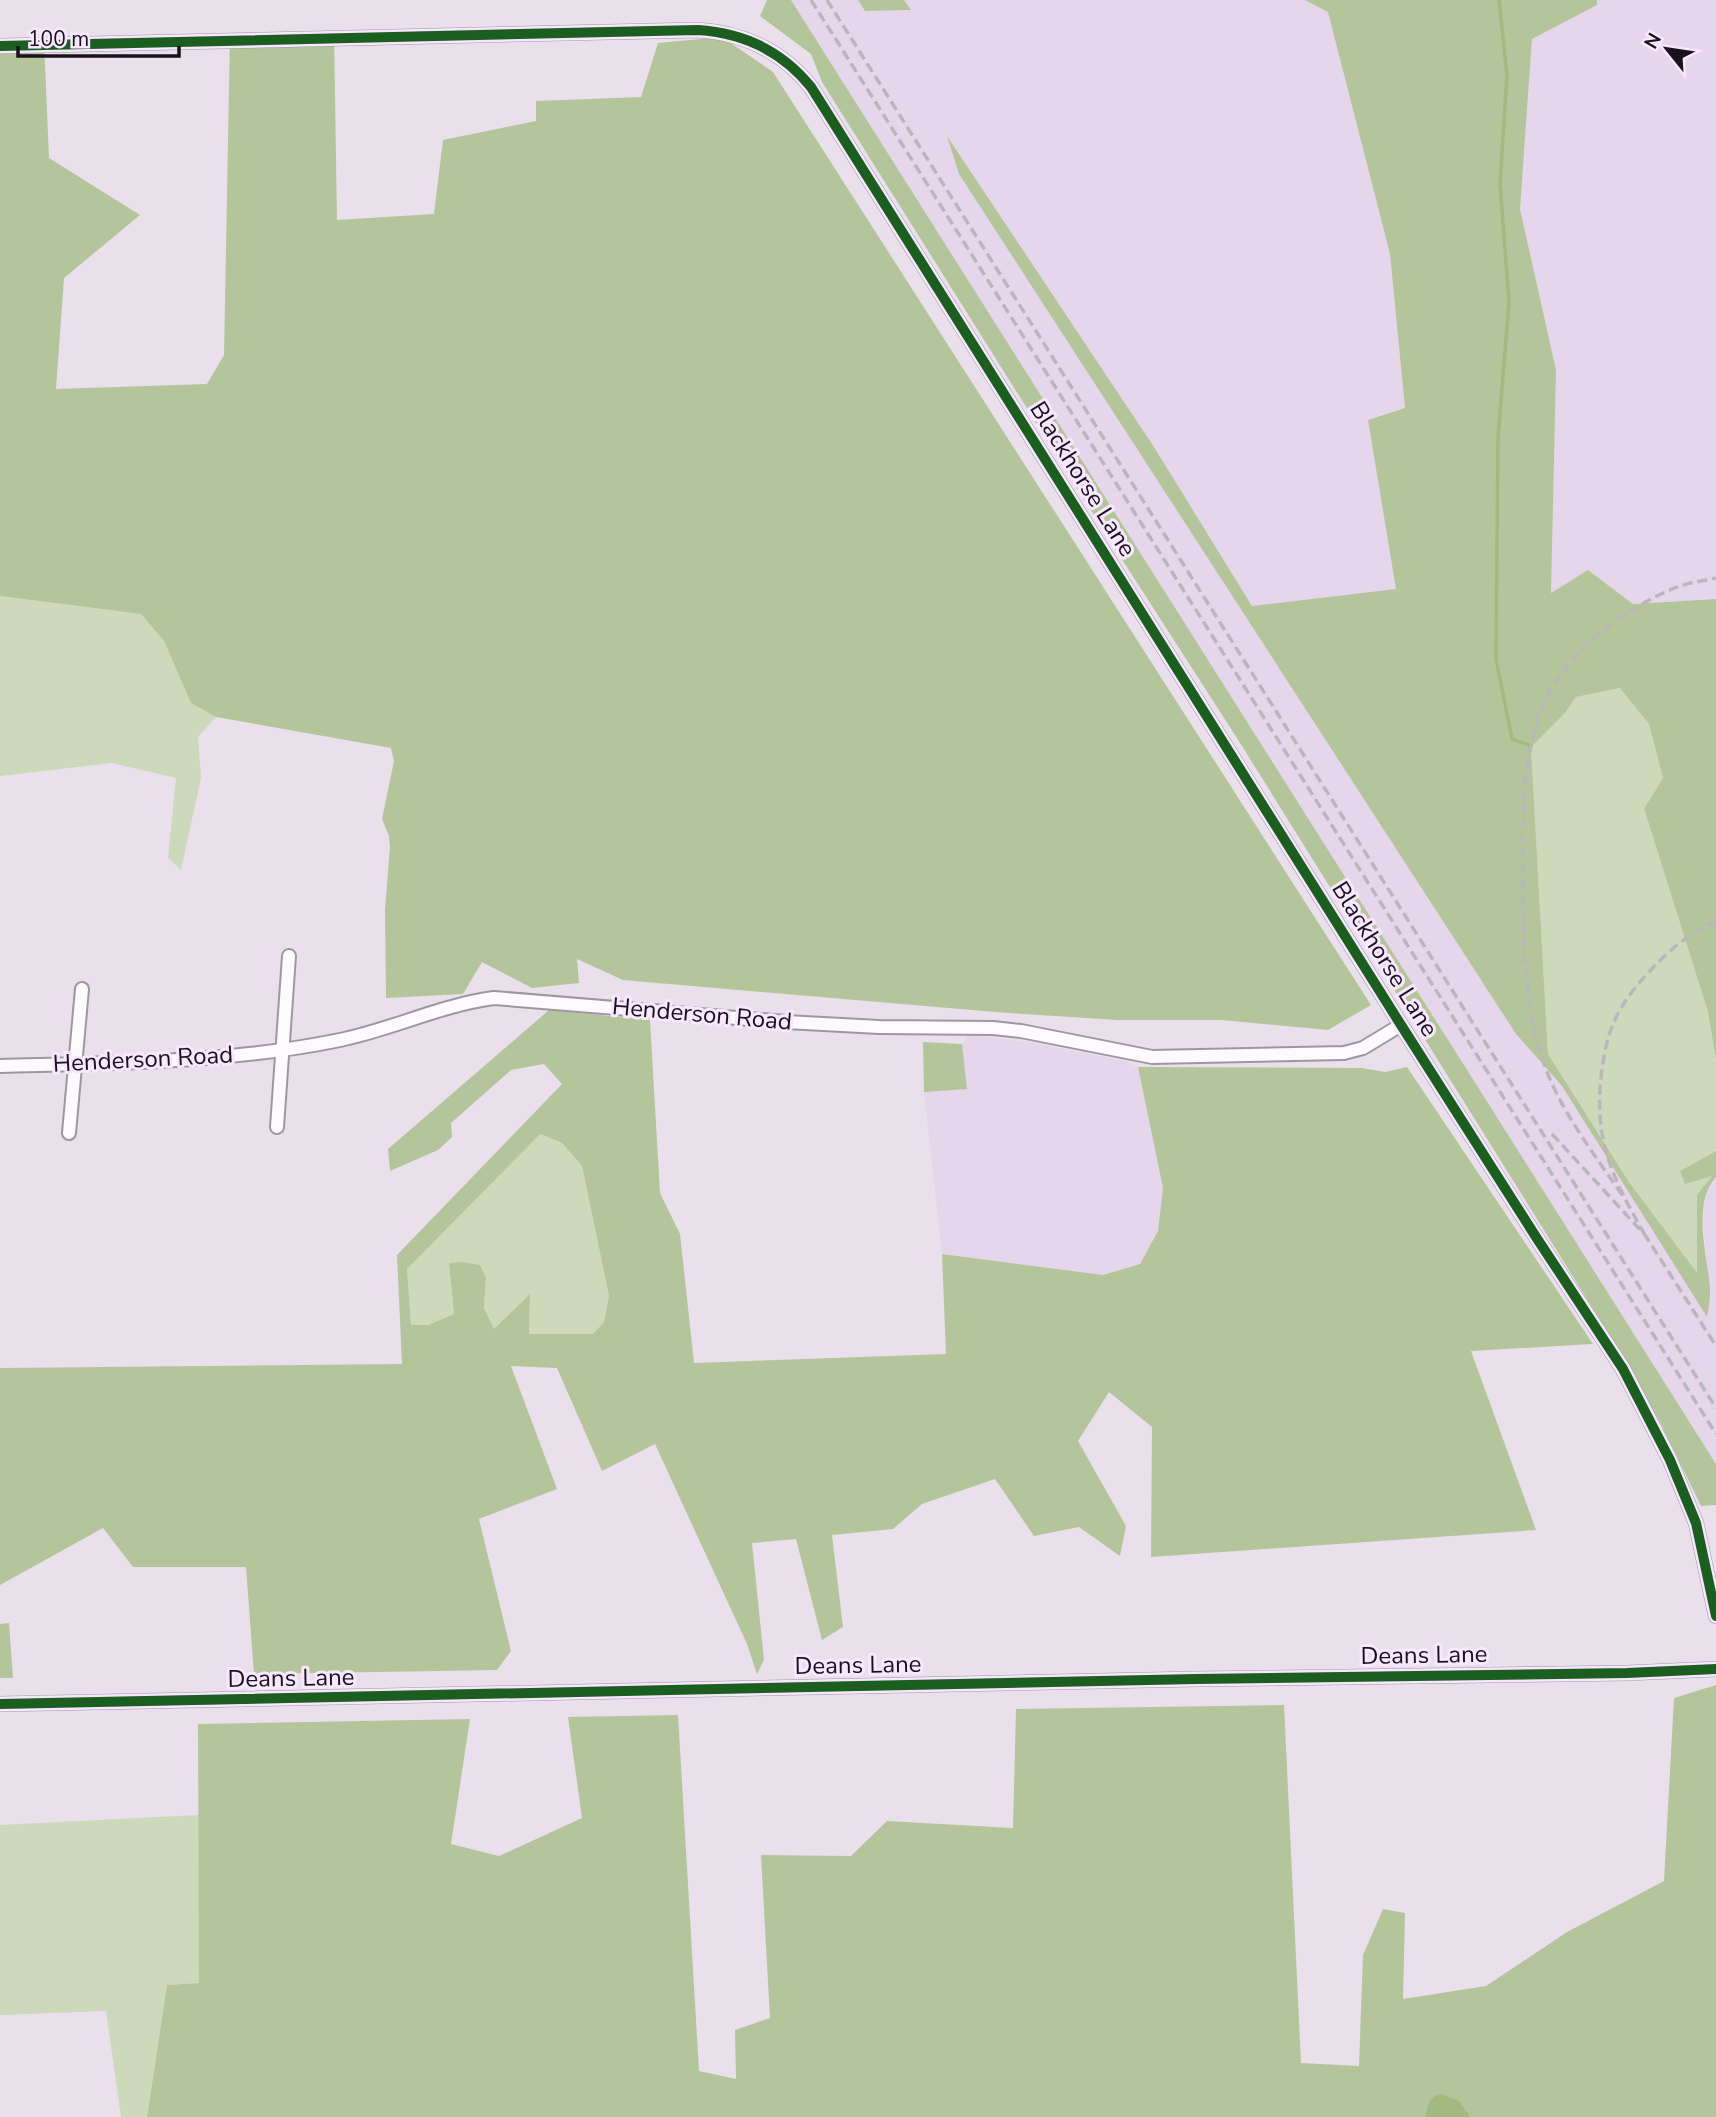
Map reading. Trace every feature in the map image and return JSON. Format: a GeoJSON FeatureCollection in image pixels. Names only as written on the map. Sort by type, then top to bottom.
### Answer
{"type":"FeatureCollection","features":[{"type":"Feature","properties":{"kind":"street","name":"Blackhorse Lane"},"geometry":{"type":"LineString","coordinates":[[0,46],[698,30],[743,38],[783,59],[811,88],[1401,1025],[1623,1369],[1670,1460],[1696,1523],[1716,1616]]}},
{"type":"Feature","properties":{"kind":"street"},"geometry":{"type":"LineString","coordinates":[[276,1126],[289,956]]}},
{"type":"Feature","properties":{"kind":"street"},"geometry":{"type":"LineString","coordinates":[[69,1133],[82,989]]}},
{"type":"Feature","properties":{"kind":"street","name":"Henderson Road"},"geometry":{"type":"LineString","coordinates":[[0,1066],[198,1060],[369,1034],[461,1004],[495,998],[786,1022],[879,1027],[993,1028],[1152,1057],[1345,1053],[1363,1048],[1401,1025]]}},
{"type":"Feature","properties":{"kind":"street","name":"Deans Lane"},"geometry":{"type":"LineString","coordinates":[[0,1704],[1627,1673],[1716,1669]]}},
{"type":"Feature","properties":{"kind":"shaded area"},"geometry":{"type":"Polygon","coordinates":[[[767,0],[791,0],[1716,1464],[1716,1505],[1701,1506],[1660,1422],[1620,1352],[1242,746],[822,82],[811,54],[760,16],[767,0]]]}},
{"type":"Feature","properties":{"kind":"shaded area"},"geometry":{"type":"Polygon","coordinates":[[[791,0],[858,0],[865,11],[910,10],[904,0],[1305,0],[1328,11],[1390,254],[1405,408],[1368,420],[1397,589],[1253,607],[1154,447],[948,139],[959,174],[1516,1034],[1562,1086],[1707,1316],[1710,1293],[1702,1214],[1710,1184],[1716,1177],[1716,1464],[791,0]]]}},
{"type":"Feature","properties":{"kind":"shaded area"},"geometry":{"type":"Polygon","coordinates":[[[858,0],[904,0],[911,10],[865,11],[858,0]]]}},
{"type":"Feature","properties":{"kind":"shaded area"},"geometry":{"type":"Polygon","coordinates":[[[1305,0],[1597,0],[1597,5],[1532,39],[1520,209],[1556,370],[1551,593],[1588,570],[1633,604],[1716,599],[1716,1060],[1708,1012],[1644,809],[1663,778],[1649,724],[1620,688],[1576,697],[1565,713],[1531,747],[1548,1054],[1629,1182],[1697,1273],[1697,1195],[1712,1176],[1685,1184],[1680,1171],[1716,1151],[1716,1177],[1708,1188],[1703,1216],[1710,1289],[1707,1317],[1562,1086],[1516,1034],[959,174],[947,136],[1154,447],[1252,606],[1396,589],[1368,420],[1405,408],[1390,254],[1328,12],[1305,0]]]}},
{"type":"Feature","properties":{"kind":"shaded area"},"geometry":{"type":"Polygon","coordinates":[[[1597,0],[1716,0],[1716,599],[1633,604],[1588,570],[1551,594],[1556,370],[1520,209],[1532,39],[1597,5],[1597,0]]]}},
{"type":"Feature","properties":{"kind":"shaded area"},"geometry":{"type":"Polygon","coordinates":[[[334,34],[337,220],[434,214],[443,140],[536,121],[536,101],[641,97],[658,43],[722,37],[773,72],[1371,1005],[1328,1030],[1221,1020],[1117,1020],[623,980],[577,959],[579,983],[532,988],[482,962],[463,994],[386,998],[385,910],[390,846],[382,819],[394,761],[391,748],[216,717],[191,703],[164,641],[141,614],[0,596],[0,42],[44,41],[49,158],[140,215],[64,278],[56,389],[207,384],[224,355],[230,37],[334,34]]]}},
{"type":"Feature","properties":{"kind":"shaded area"},"geometry":{"type":"Polygon","coordinates":[[[0,596],[141,614],[164,641],[191,703],[216,717],[198,737],[201,778],[181,870],[168,858],[176,778],[112,763],[0,776],[0,596]]]}},
{"type":"Feature","properties":{"kind":"shaded area"},"geometry":{"type":"Polygon","coordinates":[[[1620,688],[1649,724],[1663,778],[1644,810],[1708,1012],[1716,1060],[1716,1151],[1680,1171],[1713,1176],[1697,1195],[1697,1274],[1629,1182],[1548,1054],[1531,746],[1565,713],[1576,697],[1620,688]]]}},
{"type":"Feature","properties":{"kind":"shaded area"},"geometry":{"type":"Polygon","coordinates":[[[549,1010],[650,1020],[660,1193],[680,1234],[694,1363],[946,1354],[942,1254],[1103,1275],[1140,1264],[1158,1231],[1163,1188],[1138,1067],[1362,1068],[1385,1072],[1407,1067],[1593,1344],[1471,1351],[1536,1530],[1151,1557],[1152,1427],[1109,1392],[1078,1441],[1126,1526],[1120,1556],[1079,1527],[1034,1536],[995,1479],[922,1504],[893,1529],[832,1535],[843,1627],[822,1640],[796,1539],[752,1543],[764,1660],[757,1674],[747,1644],[655,1444],[602,1471],[557,1368],[511,1366],[557,1489],[479,1519],[511,1651],[497,1670],[254,1674],[246,1567],[133,1567],[103,1528],[0,1585],[0,1368],[402,1364],[397,1255],[562,1084],[544,1064],[511,1070],[451,1123],[452,1137],[438,1150],[390,1171],[388,1149],[549,1010]],[[540,1134],[407,1269],[411,1325],[428,1325],[454,1314],[449,1263],[463,1262],[480,1265],[486,1278],[484,1308],[494,1329],[530,1294],[529,1334],[593,1334],[604,1322],[609,1296],[582,1166],[562,1143],[540,1134]]]}},
{"type":"Feature","properties":{"kind":"shaded area"},"geometry":{"type":"Polygon","coordinates":[[[968,1035],[1029,1042],[1125,1061],[1138,1067],[1163,1188],[1158,1231],[1140,1264],[1103,1275],[942,1254],[924,1092],[967,1088],[962,1044],[968,1035]]]}},
{"type":"Feature","properties":{"kind":"shaded area"},"geometry":{"type":"Polygon","coordinates":[[[923,1042],[962,1044],[967,1089],[924,1092],[923,1042]]]}},
{"type":"Feature","properties":{"kind":"shaded area"},"geometry":{"type":"Polygon","coordinates":[[[539,1134],[562,1143],[582,1166],[609,1296],[604,1322],[593,1334],[529,1334],[530,1296],[494,1329],[484,1308],[486,1278],[449,1263],[454,1314],[428,1325],[411,1325],[407,1269],[539,1134]]]}},
{"type":"Feature","properties":{"kind":"shaded area"},"geometry":{"type":"Polygon","coordinates":[[[9,1623],[13,1678],[0,1678],[0,1624],[9,1623]]]}},
{"type":"Feature","properties":{"kind":"shaded area"},"geometry":{"type":"Polygon","coordinates":[[[1716,1685],[1716,2117],[147,2117],[167,1985],[199,1983],[198,1724],[470,1719],[451,1844],[499,1856],[582,1818],[568,1717],[678,1715],[699,2071],[736,2079],[735,2030],[770,2018],[761,1855],[851,1856],[887,1821],[1013,1828],[1016,1709],[1284,1705],[1301,2063],[1359,2066],[1363,1955],[1383,1909],[1405,1913],[1403,1999],[1486,1986],[1567,1932],[1664,1881],[1674,1698],[1716,1685]]]}},
{"type":"Feature","properties":{"kind":"shaded area"},"geometry":{"type":"Polygon","coordinates":[[[199,1815],[199,1983],[167,1985],[147,2117],[121,2117],[106,2011],[0,2015],[0,1825],[199,1815]]]}},
{"type":"Feature","properties":{"kind":"shaded area"},"geometry":{"type":"Polygon","coordinates":[[[1441,2094],[1459,2101],[1470,2117],[1426,2117],[1429,2102],[1441,2094]]]}},
{"type":"Feature","properties":{"kind":"waterway"},"geometry":{"type":"LineString","coordinates":[[1499,0],[1507,75],[1500,184],[1509,302],[1498,437],[1496,659],[1512,739],[1531,746]]}},
{"type":"Feature","properties":{"kind":"railway"},"geometry":{"type":"LineString","coordinates":[[811,0],[1716,1434]]}},
{"type":"Feature","properties":{"kind":"railway"},"geometry":{"type":"LineString","coordinates":[[827,0],[1716,1408]]}},
{"type":"Feature","properties":{"kind":"railway"},"geometry":{"type":"LineString","coordinates":[[1622,1195],[1577,1129],[1557,1094],[1542,1058],[1531,1015],[1523,928],[1523,820],[1529,757],[1539,716],[1548,694],[1577,654],[1637,607],[1684,585],[1716,578]]}},
{"type":"Feature","properties":{"kind":"railway"},"geometry":{"type":"LineString","coordinates":[[1645,1235],[1624,1197],[1604,1142],[1600,1101],[1606,1047],[1620,1009],[1648,973],[1679,943],[1716,921]]}},
{"type":"Feature","properties":{"kind":"railway"},"geometry":{"type":"LineString","coordinates":[[1552,1134],[1645,1235],[1716,1346]]}},
{"type":"Feature","properties":{"kind":"cycle path"},"geometry":{"type":"LineString","coordinates":[[0,46],[698,30],[746,40],[788,63],[811,87],[1401,1025],[1623,1369],[1670,1460],[1696,1523],[1716,1616]]}},
{"type":"Feature","properties":{"kind":"cycle path"},"geometry":{"type":"LineString","coordinates":[[0,1704],[1196,1679],[1627,1673],[1716,1669]]}}]}
